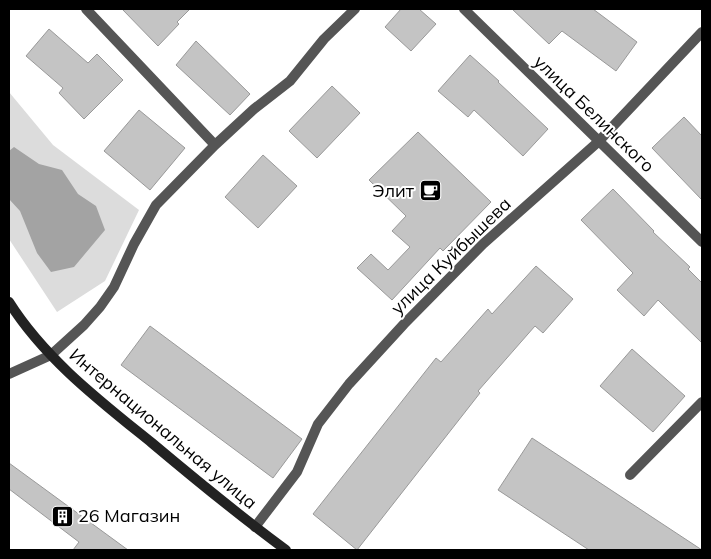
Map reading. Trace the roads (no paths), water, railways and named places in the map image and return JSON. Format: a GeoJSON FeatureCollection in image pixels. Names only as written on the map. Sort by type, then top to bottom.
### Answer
{"type":"FeatureCollection","features":[{"type":"Feature","properties":{"kind":"main road","name":"Интернациональная улица"},"geometry":{"type":"LineString","coordinates":[[9,302],[16,314],[51,355],[90,393],[255,528],[286,550]]}},
{"type":"Feature","properties":{"kind":"street"},"geometry":{"type":"LineString","coordinates":[[86,9],[215,145]]}},
{"type":"Feature","properties":{"kind":"street"},"geometry":{"type":"LineString","coordinates":[[9,374],[51,355],[84,325],[114,287],[134,244],[156,205],[215,145],[254,109],[290,81],[324,39],[355,9]]}},
{"type":"Feature","properties":{"kind":"street","name":"улица Белинского"},"geometry":{"type":"LineString","coordinates":[[464,9],[702,242]]}},
{"type":"Feature","properties":{"kind":"street","name":"улица Куйбышева"},"geometry":{"type":"LineString","coordinates":[[255,528],[297,472],[318,424],[349,384],[404,324],[483,244],[598,142],[702,32]]}},
{"type":"Feature","properties":{"kind":"street"},"geometry":{"type":"LineString","coordinates":[[630,475],[702,402]]}},
{"type":"Feature","properties":{"kind":"place","name":"Элит"},"geometry":{"type":"Point","coordinates":[430,191]}},
{"type":"Feature","properties":{"kind":"place","name":"26 Магазин"},"geometry":{"type":"Point","coordinates":[62,516]}}]}
